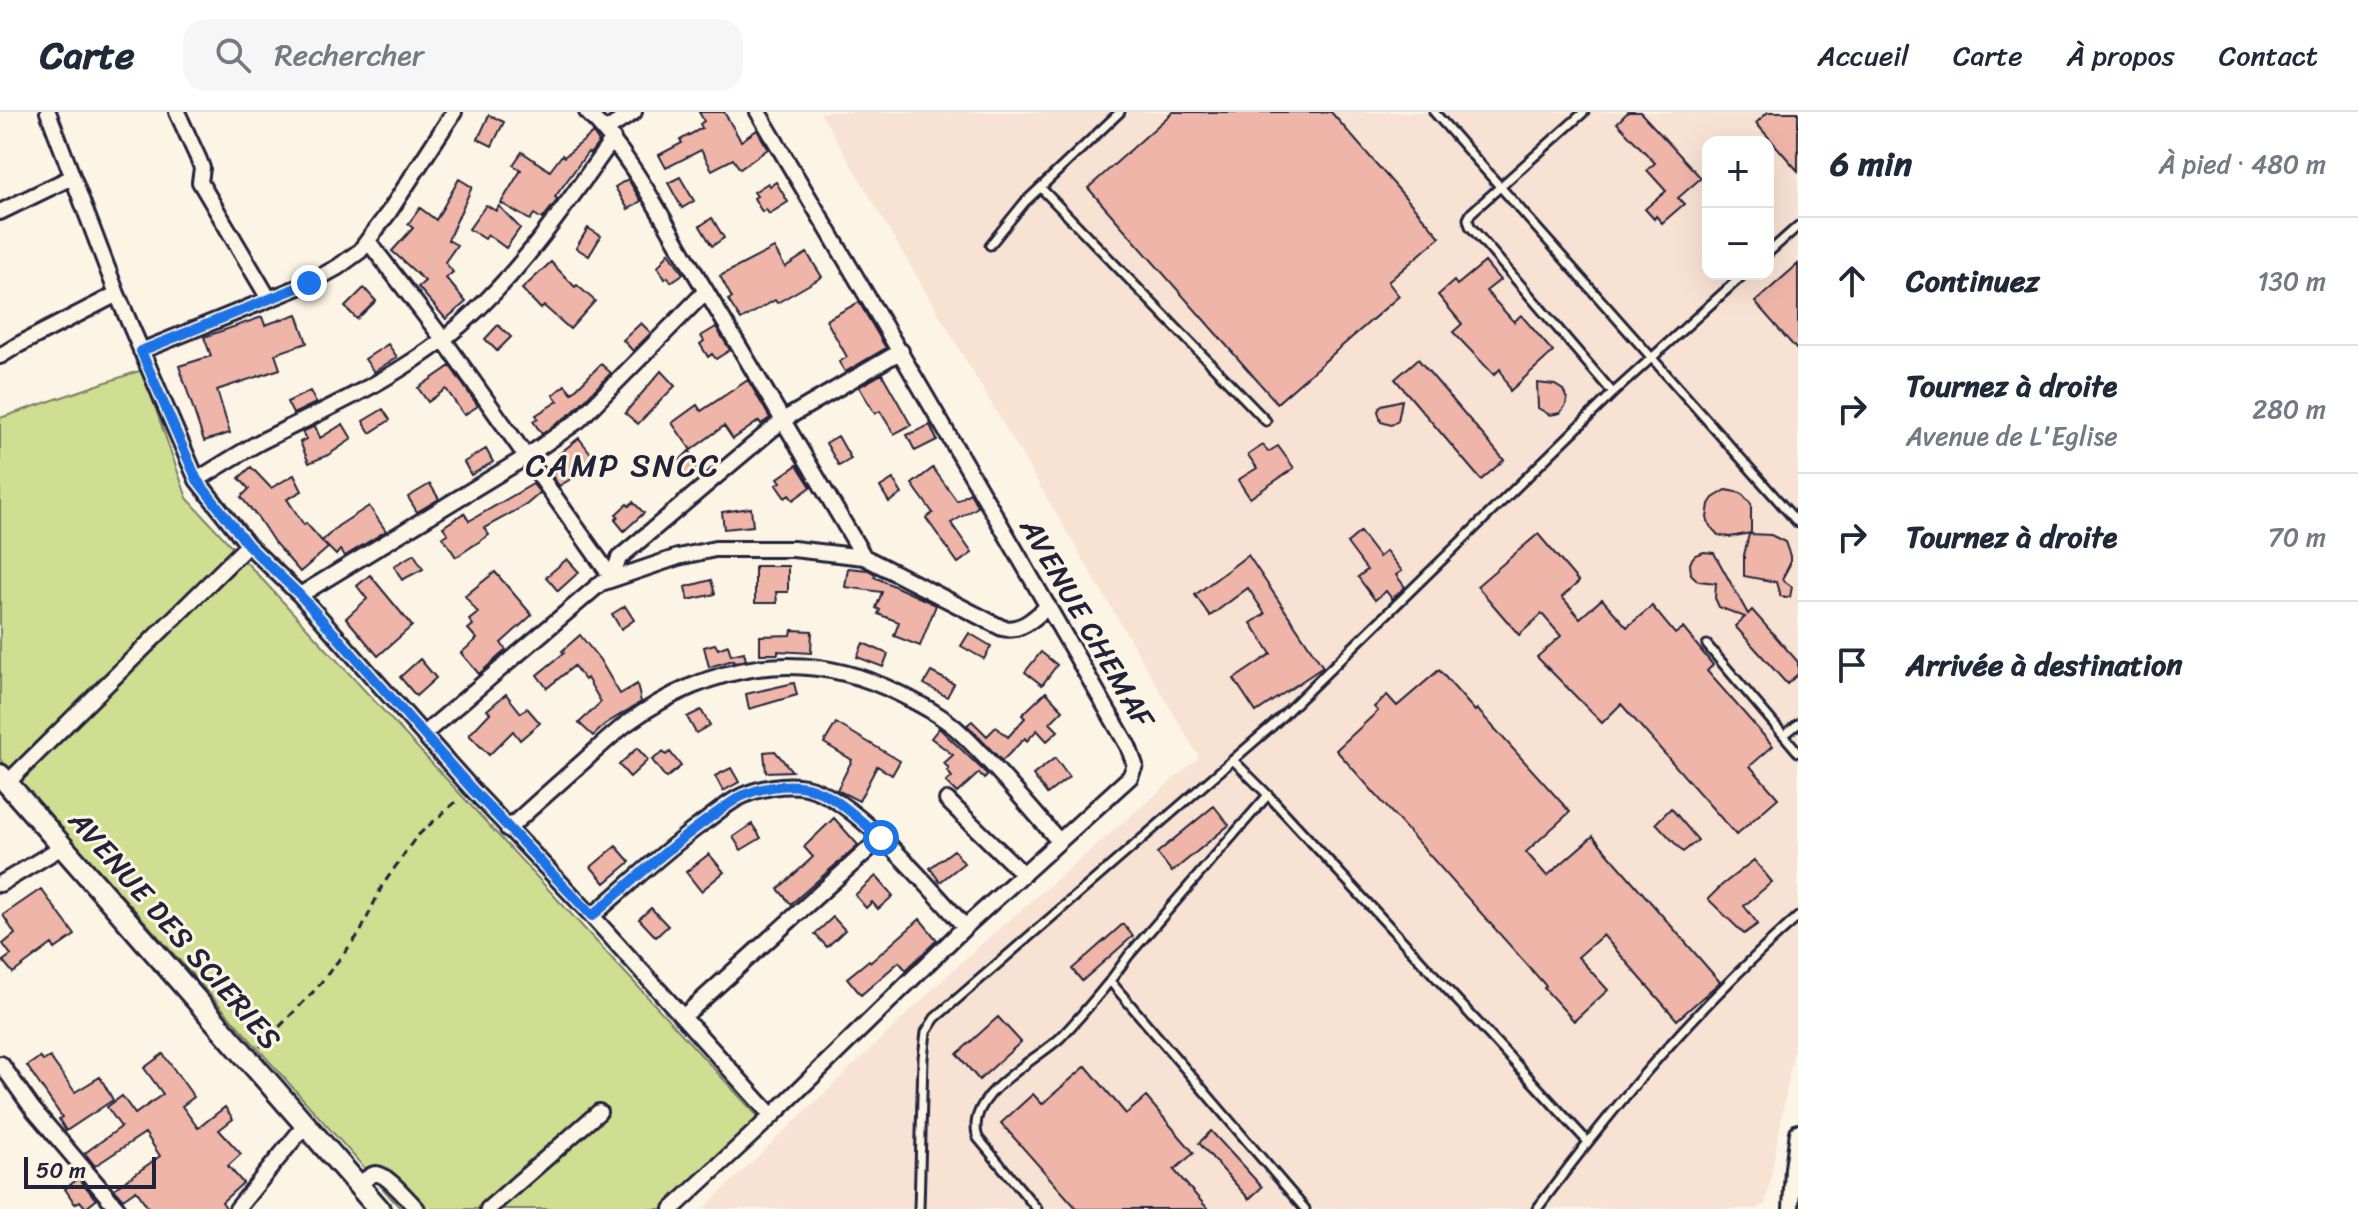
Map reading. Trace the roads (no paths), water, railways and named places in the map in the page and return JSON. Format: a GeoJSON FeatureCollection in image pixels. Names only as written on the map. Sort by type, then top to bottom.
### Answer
{"type":"FeatureCollection","features":[{"type":"Feature","properties":{"kind":"street"},"geometry":{"type":"LineString","coordinates":[[48,112],[117,294],[197,480],[248,545],[300,595],[508,829],[684,1016],[772,1116]]}},
{"type":"Feature","properties":{"kind":"street"},"geometry":{"type":"LineString","coordinates":[[177,112],[202,168],[200,182],[269,299]]}},
{"type":"Feature","properties":{"kind":"street"},"geometry":{"type":"LineString","coordinates":[[141,351],[309,283],[360,251],[454,112]]}},
{"type":"Feature","properties":{"kind":"street"},"geometry":{"type":"LineString","coordinates":[[587,112],[609,135],[864,557]]}},
{"type":"Feature","properties":{"kind":"street"},"geometry":{"type":"LineString","coordinates":[[197,480],[258,443],[411,363],[443,339],[489,298],[528,257],[609,135],[634,112]]}},
{"type":"Feature","properties":{"kind":"street","name":"AVENUE CHEMAF"},"geometry":{"type":"LineString","coordinates":[[672,1209],[965,927],[1130,777],[1135,765],[1128,746],[901,351],[758,112]]}},
{"type":"Feature","properties":{"kind":"street"},"geometry":{"type":"LineString","coordinates":[[0,212],[72,177]]}},
{"type":"Feature","properties":{"kind":"street"},"geometry":{"type":"LineString","coordinates":[[368,241],[443,339],[612,578]]}},
{"type":"Feature","properties":{"kind":"street"},"geometry":{"type":"LineString","coordinates":[[300,595],[526,457],[579,420],[706,291]]}},
{"type":"Feature","properties":{"kind":"street"},"geometry":{"type":"LineString","coordinates":[[0,356],[117,294]]}},
{"type":"Feature","properties":{"kind":"street"},"geometry":{"type":"LineString","coordinates":[[612,578],[619,558],[783,420],[901,351]]}},
{"type":"Feature","properties":{"kind":"street"},"geometry":{"type":"LineString","coordinates":[[3,779],[42,746],[248,545]]}},
{"type":"Feature","properties":{"kind":"street"},"geometry":{"type":"LineString","coordinates":[[424,734],[590,591],[612,578],[715,549],[793,549],[864,557],[1009,630],[1023,625],[1048,606]]}},
{"type":"Feature","properties":{"kind":"street"},"geometry":{"type":"LineString","coordinates":[[508,829],[617,732],[654,706],[689,688],[729,674],[763,666],[799,665],[819,666],[863,677],[928,707],[961,733],[1059,841]]}},
{"type":"Feature","properties":{"kind":"street","name":"AVENUE DES SCIERIES"},"geometry":{"type":"LineString","coordinates":[[3,779],[379,1209]]}},
{"type":"Feature","properties":{"kind":"street"},"geometry":{"type":"LineString","coordinates":[[592,916],[722,808],[754,791],[786,786],[805,787],[819,792],[855,816],[881,838],[965,927]]}},
{"type":"Feature","properties":{"kind":"street"},"geometry":{"type":"LineString","coordinates":[[947,800],[1023,874]]}},
{"type":"Feature","properties":{"kind":"street"},"geometry":{"type":"LineString","coordinates":[[684,1016],[881,838]]}},
{"type":"Feature","properties":{"kind":"street"},"geometry":{"type":"LineString","coordinates":[[0,884],[62,847]]}},
{"type":"Feature","properties":{"kind":"street"},"geometry":{"type":"LineString","coordinates":[[1,1064],[32,1108],[118,1209]]}},
{"type":"Feature","properties":{"kind":"street"},"geometry":{"type":"LineString","coordinates":[[488,1209],[599,1112]]}},
{"type":"Feature","properties":{"kind":"street"},"geometry":{"type":"LineString","coordinates":[[237,1209],[306,1124]]}},
{"type":"Feature","properties":{"kind":"street"},"geometry":{"type":"LineString","coordinates":[[1791,1209],[1798,1132]]}},
{"type":"Feature","properties":{"kind":"street"},"geometry":{"type":"LineString","coordinates":[[359,1185],[379,1174],[417,1209]]}},
{"type":"Feature","properties":{"kind":"lane"},"geometry":{"type":"LineString","coordinates":[[990,245],[1024,203],[1120,112]]}},
{"type":"Feature","properties":{"kind":"lane"},"geometry":{"type":"LineString","coordinates":[[1434,112],[1798,523]]}},
{"type":"Feature","properties":{"kind":"lane"},"geometry":{"type":"LineString","coordinates":[[1584,112],[1468,219],[1470,226],[1613,393]]}},
{"type":"Feature","properties":{"kind":"lane"},"geometry":{"type":"LineString","coordinates":[[1041,188],[1266,421]]}},
{"type":"Feature","properties":{"kind":"lane"},"geometry":{"type":"LineString","coordinates":[[1774,248],[1798,226]]}},
{"type":"Feature","properties":{"kind":"lane"},"geometry":{"type":"LineString","coordinates":[[919,1209],[923,1058],[926,1032],[935,1018],[1234,761],[1613,393],[1737,280]]}},
{"type":"Feature","properties":{"kind":"lane"},"geometry":{"type":"LineString","coordinates":[[1707,645],[1798,752]]}},
{"type":"Feature","properties":{"kind":"lane"},"geometry":{"type":"LineString","coordinates":[[1784,735],[1798,724]]}},
{"type":"Feature","properties":{"kind":"lane"},"geometry":{"type":"LineString","coordinates":[[1234,761],[1587,1141]]}},
{"type":"Feature","properties":{"kind":"lane"},"geometry":{"type":"LineString","coordinates":[[1037,1209],[978,1138],[974,1128],[976,1116],[984,1102],[1002,1084],[1059,1038],[1268,795]]}},
{"type":"Feature","properties":{"kind":"lane"},"geometry":{"type":"LineString","coordinates":[[1537,1209],[1587,1141],[1682,1029],[1798,917]]}},
{"type":"Feature","properties":{"kind":"lane"},"geometry":{"type":"LineString","coordinates":[[1110,981],[1305,1209]]}},
{"type":"Feature","properties":{"kind":"district","name":"CAMP SNCC"},"geometry":{"type":"Point","coordinates":[623,465]}}]}
